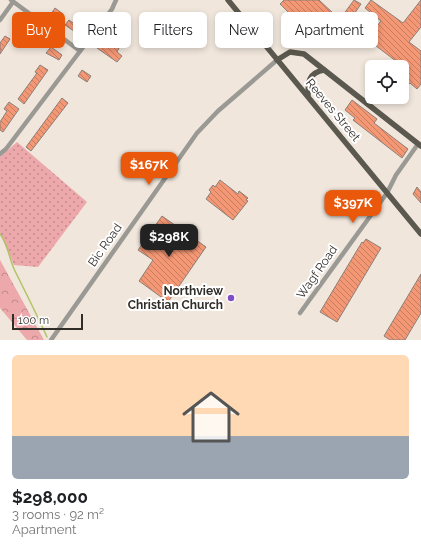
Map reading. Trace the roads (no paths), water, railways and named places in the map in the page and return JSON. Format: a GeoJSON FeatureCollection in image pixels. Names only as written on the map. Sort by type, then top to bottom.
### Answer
{"type":"FeatureCollection","features":[{"type":"Feature","properties":{"kind":"main road","name":"Reeves Street"},"geometry":{"type":"LineString","coordinates":[[228,0],[421,234]]}},
{"type":"Feature","properties":{"kind":"main road"},"geometry":{"type":"LineString","coordinates":[[277,60],[286,54],[300,52],[420,145]]}},
{"type":"Feature","properties":{"kind":"main road"},"geometry":{"type":"LineString","coordinates":[[308,96],[309,78],[314,73],[324,70]]}},
{"type":"Feature","properties":{"kind":"street"},"geometry":{"type":"LineString","coordinates":[[0,154],[6,149],[112,9],[116,0]]}},
{"type":"Feature","properties":{"kind":"street"},"geometry":{"type":"LineString","coordinates":[[0,20],[12,1],[80,51]]}},
{"type":"Feature","properties":{"kind":"street","name":"Bic Road"},"geometry":{"type":"LineString","coordinates":[[51,340],[197,133],[218,111],[277,60]]}},
{"type":"Feature","properties":{"kind":"street","name":"Wagf Road"},"geometry":{"type":"LineString","coordinates":[[300,313],[387,193],[396,175],[420,145]]}},
{"type":"Feature","properties":{"kind":"waterway"},"geometry":{"type":"LineString","coordinates":[[0,234],[5,242],[15,271],[47,337]]}},
{"type":"Feature","properties":{"kind":"place","name":"Northview Christian Church"},"geometry":{"type":"Point","coordinates":[231,298]}}]}
